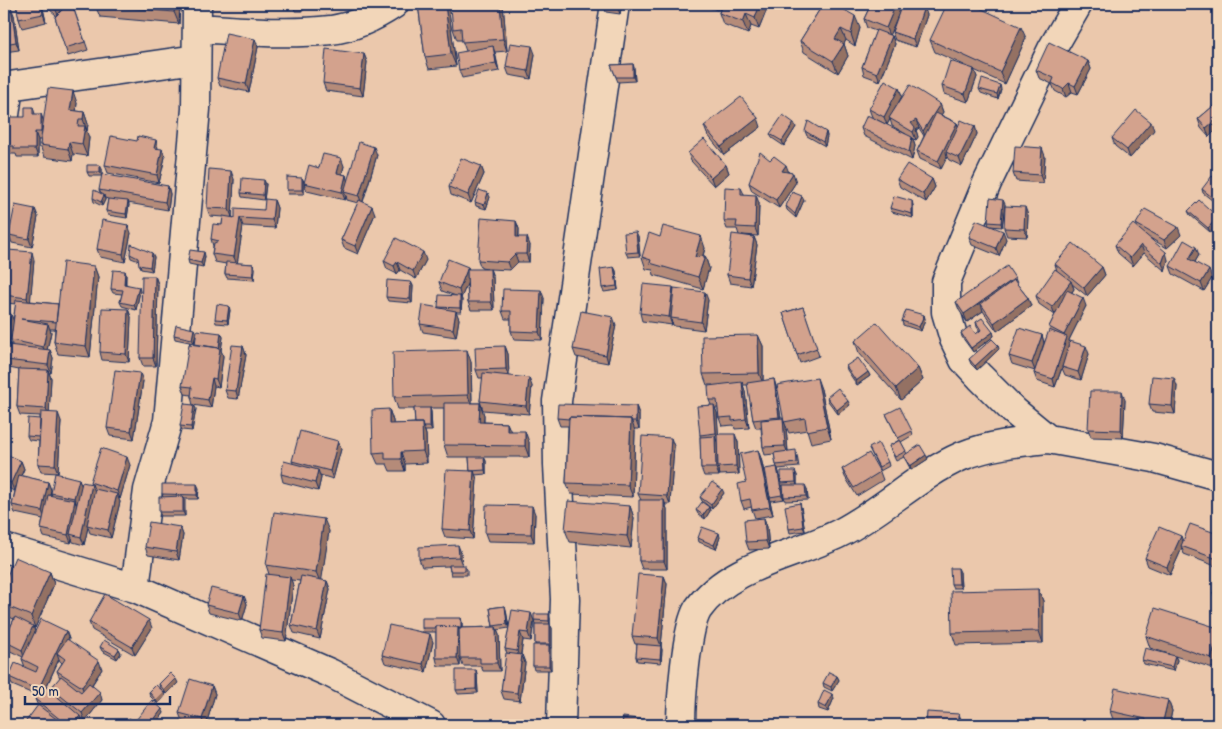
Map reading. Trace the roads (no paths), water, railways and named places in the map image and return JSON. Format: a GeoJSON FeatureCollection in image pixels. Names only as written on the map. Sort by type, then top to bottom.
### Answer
{"type":"FeatureCollection","features":[{"type":"Feature","properties":{"kind":"street"},"geometry":{"type":"LineString","coordinates":[[134,588],[148,490],[168,421],[196,108],[197,16],[260,32],[332,30],[361,21],[394,4]]}},
{"type":"Feature","properties":{"kind":"street"},"geometry":{"type":"LineString","coordinates":[[561,725],[565,599],[558,465],[557,401],[615,4]]}},
{"type":"Feature","properties":{"kind":"street"},"geometry":{"type":"LineString","coordinates":[[1048,439],[1014,411],[964,360],[954,339],[946,312],[946,282],[987,183],[1052,49],[1078,4]]}},
{"type":"Feature","properties":{"kind":"street"},"geometry":{"type":"LineString","coordinates":[[4,122],[9,86],[196,59]]}},
{"type":"Feature","properties":{"kind":"street"},"geometry":{"type":"LineString","coordinates":[[680,725],[686,658],[698,610],[725,583],[743,572],[841,533],[884,506],[918,481],[962,456],[1008,444],[1048,439],[1154,458],[1218,476]]}},
{"type":"Feature","properties":{"kind":"street"},"geometry":{"type":"LineString","coordinates":[[4,548],[134,588],[330,674],[431,725]]}}]}
